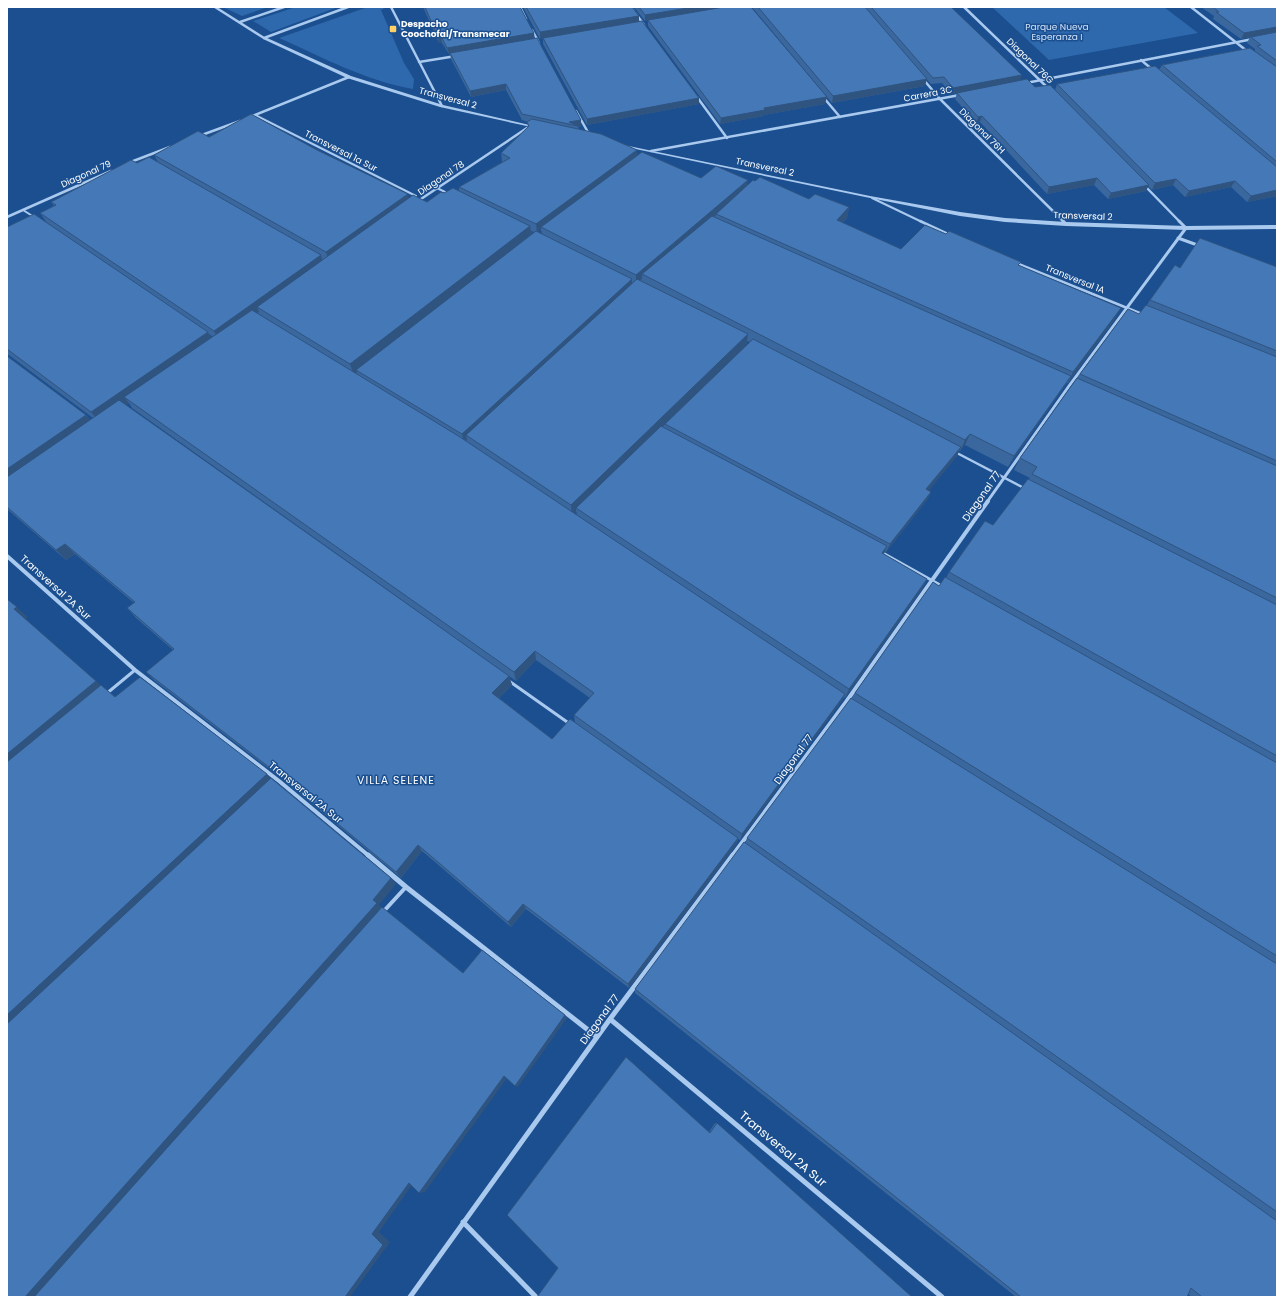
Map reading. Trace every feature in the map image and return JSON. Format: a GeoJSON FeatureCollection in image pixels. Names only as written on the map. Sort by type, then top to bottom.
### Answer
{"type":"FeatureCollection","features":[{"type":"Feature","properties":{"kind":"street"},"geometry":{"type":"LineString","coordinates":[[214,7],[264,38],[348,7]]}},
{"type":"Feature","properties":{"kind":"street"},"geometry":{"type":"LineString","coordinates":[[240,22],[284,7]]}},
{"type":"Feature","properties":{"kind":"street"},"geometry":{"type":"LineString","coordinates":[[391,7],[442,106]]}},
{"type":"Feature","properties":{"kind":"street"},"geometry":{"type":"LineString","coordinates":[[520,7],[527,21]]}},
{"type":"Feature","properties":{"kind":"street"},"geometry":{"type":"LineString","coordinates":[[631,7],[648,31]]}},
{"type":"Feature","properties":{"kind":"street","name":"Diagonal 76G"},"geometry":{"type":"LineString","coordinates":[[964,7],[1051,91]]}},
{"type":"Feature","properties":{"kind":"street"},"geometry":{"type":"LineString","coordinates":[[1190,7],[1248,52]]}},
{"type":"Feature","properties":{"kind":"street"},"geometry":{"type":"LineString","coordinates":[[636,26],[652,24]]}},
{"type":"Feature","properties":{"kind":"street"},"geometry":{"type":"LineString","coordinates":[[531,28],[542,49]]}},
{"type":"Feature","properties":{"kind":"street","name":"Transversal 2"},"geometry":{"type":"LineString","coordinates":[[264,38],[349,77],[442,106],[538,128]]}},
{"type":"Feature","properties":{"kind":"street"},"geometry":{"type":"LineString","coordinates":[[1024,83],[1256,39]]}},
{"type":"Feature","properties":{"kind":"street"},"geometry":{"type":"LineString","coordinates":[[538,42],[546,41]]}},
{"type":"Feature","properties":{"kind":"street"},"geometry":{"type":"LineString","coordinates":[[419,62],[464,55]]}},
{"type":"Feature","properties":{"kind":"street"},"geometry":{"type":"LineString","coordinates":[[1141,60],[1158,75]]}},
{"type":"Feature","properties":{"kind":"street","name":"Diagonal 76H"},"geometry":{"type":"LineString","coordinates":[[920,76],[940,99],[1066,224]]}},
{"type":"Feature","properties":{"kind":"street"},"geometry":{"type":"LineString","coordinates":[[248,118],[349,77]]}},
{"type":"Feature","properties":{"kind":"street"},"geometry":{"type":"LineString","coordinates":[[820,93],[840,117]]}},
{"type":"Feature","properties":{"kind":"street"},"geometry":{"type":"LineString","coordinates":[[695,94],[727,138]]}},
{"type":"Feature","properties":{"kind":"street","name":"Carrera 3C"},"geometry":{"type":"LineString","coordinates":[[651,151],[963,94]]}},
{"type":"Feature","properties":{"kind":"street"},"geometry":{"type":"LineString","coordinates":[[572,104],[591,138]]}},
{"type":"Feature","properties":{"kind":"street"},"geometry":{"type":"LineString","coordinates":[[198,136],[241,120]]}},
{"type":"Feature","properties":{"kind":"street","name":"Diagonal 78"},"geometry":{"type":"LineString","coordinates":[[415,204],[531,126]]}},
{"type":"Feature","properties":{"kind":"street"},"geometry":{"type":"LineString","coordinates":[[584,137],[591,138]]}},
{"type":"Feature","properties":{"kind":"street","name":"Transversal 2"},"geometry":{"type":"LineString","coordinates":[[614,143],[870,197],[960,214],[1005,220],[1066,224],[1186,228],[1277,227]]}},
{"type":"Feature","properties":{"kind":"street"},"geometry":{"type":"LineString","coordinates":[[127,164],[141,157],[177,144]]}},
{"type":"Feature","properties":{"kind":"street","name":"Diagonal 79"},"geometry":{"type":"LineString","coordinates":[[7,217],[113,170]]}},
{"type":"Feature","properties":{"kind":"street"},"geometry":{"type":"LineString","coordinates":[[1141,182],[1186,228]]}},
{"type":"Feature","properties":{"kind":"street","name":"Diagonal 77"},"geometry":{"type":"LineString","coordinates":[[410,1297],[610,1019],[846,702],[1069,386],[1186,228]]}},
{"type":"Feature","properties":{"kind":"street"},"geometry":{"type":"LineString","coordinates":[[1178,238],[1206,248]]}},
{"type":"Feature","properties":{"kind":"street","name":"Transversal 2A Sur"},"geometry":{"type":"LineString","coordinates":[[7,556],[135,670],[279,781],[406,887],[597,1037]]}},
{"type":"Feature","properties":{"kind":"street","name":"Transversal 2A Sur"},"geometry":{"type":"LineString","coordinates":[[610,1019],[942,1297]]}},
{"type":"Feature","properties":{"kind":"street"},"geometry":{"type":"LineString","coordinates":[[463,1222],[536,1297]]}},
{"type":"Feature","properties":{"kind":"lane","name":"Transversal 1a Sur"},"geometry":{"type":"LineString","coordinates":[[255,115],[421,199]]}},
{"type":"Feature","properties":{"kind":"lane"},"geometry":{"type":"LineString","coordinates":[[645,156],[651,151]]}},
{"type":"Feature","properties":{"kind":"lane"},"geometry":{"type":"LineString","coordinates":[[141,157],[148,161]]}},
{"type":"Feature","properties":{"kind":"lane"},"geometry":{"type":"LineString","coordinates":[[761,180],[766,175]]}},
{"type":"Feature","properties":{"kind":"lane"},"geometry":{"type":"LineString","coordinates":[[437,188],[452,195]]}},
{"type":"Feature","properties":{"kind":"lane"},"geometry":{"type":"LineString","coordinates":[[870,197],[950,236]]}},
{"type":"Feature","properties":{"kind":"lane"},"geometry":{"type":"LineString","coordinates":[[23,210],[36,218]]}},
{"type":"Feature","properties":{"kind":"lane","name":"Transversal 1A"},"geometry":{"type":"LineString","coordinates":[[1014,262],[1149,317]]}},
{"type":"Feature","properties":{"kind":"lane"},"geometry":{"type":"LineString","coordinates":[[1062,383],[1076,390]]}},
{"type":"Feature","properties":{"kind":"lane"},"geometry":{"type":"LineString","coordinates":[[948,448],[1026,489]]}},
{"type":"Feature","properties":{"kind":"lane"},"geometry":{"type":"LineString","coordinates":[[877,550],[947,588]]}},
{"type":"Feature","properties":{"kind":"lane"},"geometry":{"type":"LineString","coordinates":[[105,695],[135,670]]}},
{"type":"Feature","properties":{"kind":"lane"},"geometry":{"type":"LineString","coordinates":[[508,680],[572,726]]}},
{"type":"Feature","properties":{"kind":"lane"},"geometry":{"type":"LineString","coordinates":[[839,698],[853,706]]}},
{"type":"Feature","properties":{"kind":"lane"},"geometry":{"type":"LineString","coordinates":[[274,787],[279,781]]}},
{"type":"Feature","properties":{"kind":"lane"},"geometry":{"type":"LineString","coordinates":[[734,841],[747,850]]}},
{"type":"Feature","properties":{"kind":"lane"},"geometry":{"type":"LineString","coordinates":[[380,916],[406,887]]}},
{"type":"Feature","properties":{"kind":"green space"},"geometry":{"type":"Polygon","coordinates":[[[223,7],[268,7],[242,16],[223,7]]]}},
{"type":"Feature","properties":{"kind":"green space"},"geometry":{"type":"Polygon","coordinates":[[[296,7],[338,7],[271,32],[253,21],[296,7]]]}},
{"type":"Feature","properties":{"kind":"green space"},"geometry":{"type":"Polygon","coordinates":[[[368,7],[387,7],[381,10],[404,63],[414,79],[413,89],[361,74],[279,38],[368,7]]]}},
{"type":"Feature","properties":{"kind":"green space","name":"Parque Nueva Esperanza I"},"geometry":{"type":"Polygon","coordinates":[[[992,7],[1164,7],[1198,33],[1049,60],[992,7]]]}},
{"type":"Feature","properties":{"kind":"building"},"geometry":{"type":"Polygon","coordinates":[[[425,7],[520,7],[534,33],[447,48],[441,36],[438,37],[425,7]]]}},
{"type":"Feature","properties":{"kind":"building"},"geometry":{"type":"Polygon","coordinates":[[[526,7],[632,7],[639,16],[540,32],[526,7]]]}},
{"type":"Feature","properties":{"kind":"building"},"geometry":{"type":"Polygon","coordinates":[[[639,7],[694,7],[645,15],[639,7]]]}},
{"type":"Feature","properties":{"kind":"building"},"geometry":{"type":"Polygon","coordinates":[[[724,7],[751,7],[827,97],[764,108],[765,110],[721,118],[648,20],[724,7]]]}},
{"type":"Feature","properties":{"kind":"building"},"geometry":{"type":"Polygon","coordinates":[[[758,7],[865,7],[927,79],[833,96],[758,7]]]}},
{"type":"Feature","properties":{"kind":"building"},"geometry":{"type":"Polygon","coordinates":[[[871,7],[951,7],[1022,75],[953,88],[944,77],[933,78],[871,7]]]}},
{"type":"Feature","properties":{"kind":"building"},"geometry":{"type":"Polygon","coordinates":[[[1213,7],[1277,7],[1277,27],[1244,33],[1216,12],[1219,12],[1213,7]]]}},
{"type":"Feature","properties":{"kind":"building"},"geometry":{"type":"Polygon","coordinates":[[[642,21],[699,98],[587,119],[543,38],[642,21]]]}},
{"type":"Feature","properties":{"kind":"building"},"geometry":{"type":"Polygon","coordinates":[[[1277,32],[1277,61],[1257,46],[1261,45],[1251,37],[1277,32]]]}},
{"type":"Feature","properties":{"kind":"building"},"geometry":{"type":"Polygon","coordinates":[[[537,38],[581,120],[569,122],[578,126],[522,114],[506,84],[470,91],[450,53],[537,38]]]}},
{"type":"Feature","properties":{"kind":"building"},"geometry":{"type":"Polygon","coordinates":[[[1250,48],[1277,67],[1277,162],[1162,65],[1250,48]]]}},
{"type":"Feature","properties":{"kind":"building"},"geometry":{"type":"Polygon","coordinates":[[[1155,66],[1277,167],[1277,190],[1251,196],[1235,181],[1189,191],[1176,179],[1155,183],[1057,84],[1155,66]]]}},
{"type":"Feature","properties":{"kind":"building"},"geometry":{"type":"Polygon","coordinates":[[[1027,79],[1035,87],[1050,85],[1149,185],[1111,193],[1097,178],[1049,187],[982,116],[978,117],[957,93],[1027,79]]]}},
{"type":"Feature","properties":{"kind":"building"},"geometry":{"type":"Polygon","coordinates":[[[251,114],[317,150],[408,194],[326,252],[154,155],[198,131],[209,137],[251,114]]]}},
{"type":"Feature","properties":{"kind":"building"},"geometry":{"type":"Polygon","coordinates":[[[532,119],[601,134],[637,150],[536,224],[459,187],[510,158],[501,153],[529,126],[527,122],[532,119]]]}},
{"type":"Feature","properties":{"kind":"building"},"geometry":{"type":"Polygon","coordinates":[[[642,152],[701,178],[716,166],[748,180],[636,275],[541,227],[642,152]]]}},
{"type":"Feature","properties":{"kind":"building"},"geometry":{"type":"Polygon","coordinates":[[[149,157],[321,255],[214,331],[40,213],[56,205],[51,202],[131,160],[137,163],[149,157]]]}},
{"type":"Feature","properties":{"kind":"building"},"geometry":{"type":"Polygon","coordinates":[[[760,177],[809,199],[815,194],[849,207],[837,220],[901,249],[925,225],[946,234],[949,231],[1021,262],[1018,265],[1121,308],[1073,372],[716,214],[753,180],[755,181],[760,177]]]}},
{"type":"Feature","properties":{"kind":"building"},"geometry":{"type":"Polygon","coordinates":[[[453,188],[530,226],[350,364],[257,307],[413,195],[427,202],[441,192],[444,193],[453,188]]]}},
{"type":"Feature","properties":{"kind":"building"},"geometry":{"type":"Polygon","coordinates":[[[34,214],[208,332],[91,412],[7,349],[7,227],[34,214]]]}},
{"type":"Feature","properties":{"kind":"building"},"geometry":{"type":"Polygon","coordinates":[[[712,216],[1071,376],[1014,456],[970,434],[965,440],[642,274],[712,216]]]}},
{"type":"Feature","properties":{"kind":"building"},"geometry":{"type":"Polygon","coordinates":[[[536,231],[632,279],[462,434],[356,370],[536,231]]]}},
{"type":"Feature","properties":{"kind":"building"},"geometry":{"type":"Polygon","coordinates":[[[1200,238],[1277,267],[1277,351],[1150,300],[1175,265],[1180,268],[1200,238]]]}},
{"type":"Feature","properties":{"kind":"building"},"geometry":{"type":"Polygon","coordinates":[[[637,279],[748,334],[571,505],[466,435],[637,279]]]}},
{"type":"Feature","properties":{"kind":"building"},"geometry":{"type":"Polygon","coordinates":[[[1146,305],[1277,357],[1277,461],[1080,374],[1128,309],[1139,314],[1146,305]]]}},
{"type":"Feature","properties":{"kind":"building"},"geometry":{"type":"Polygon","coordinates":[[[252,310],[460,437],[845,694],[742,834],[574,715],[594,693],[535,651],[514,672],[124,397],[252,310]]]}},
{"type":"Feature","properties":{"kind":"building"},"geometry":{"type":"Polygon","coordinates":[[[753,339],[961,447],[926,489],[931,492],[890,544],[665,424],[753,339]]]}},
{"type":"Feature","properties":{"kind":"building"},"geometry":{"type":"Polygon","coordinates":[[[7,356],[86,415],[7,469],[7,356]]]}},
{"type":"Feature","properties":{"kind":"building"},"geometry":{"type":"Polygon","coordinates":[[[1077,378],[1277,466],[1277,598],[1032,474],[1037,467],[1020,458],[1077,378]]]}},
{"type":"Feature","properties":{"kind":"building"},"geometry":{"type":"Polygon","coordinates":[[[119,400],[509,676],[492,693],[552,739],[570,719],[738,838],[628,984],[523,904],[508,922],[418,845],[396,872],[274,771],[146,672],[174,649],[127,608],[135,602],[65,544],[56,550],[7,507],[7,477],[119,400]]]}},
{"type":"Feature","properties":{"kind":"building"},"geometry":{"type":"Polygon","coordinates":[[[661,426],[887,546],[882,553],[927,579],[849,689],[576,508],[661,426]]]}},
{"type":"Feature","properties":{"kind":"building"},"geometry":{"type":"Polygon","coordinates":[[[1028,479],[1277,605],[1277,756],[949,572],[985,521],[993,525],[1028,479]]]}},
{"type":"Feature","properties":{"kind":"building"},"geometry":{"type":"Polygon","coordinates":[[[945,577],[1277,763],[1277,956],[855,693],[933,582],[939,586],[945,577]]]}},
{"type":"Feature","properties":{"kind":"building"},"geometry":{"type":"Polygon","coordinates":[[[7,599],[17,607],[14,609],[96,681],[7,754],[7,599]]]}},
{"type":"Feature","properties":{"kind":"building"},"geometry":{"type":"Polygon","coordinates":[[[140,677],[267,774],[7,1015],[7,762],[101,685],[115,697],[140,677]]]}},
{"type":"Feature","properties":{"kind":"building"},"geometry":{"type":"Polygon","coordinates":[[[851,698],[1277,964],[1277,1212],[747,838],[851,698]]]}},
{"type":"Feature","properties":{"kind":"building"},"geometry":{"type":"Polygon","coordinates":[[[271,778],[391,878],[373,900],[377,903],[25,1297],[7,1297],[7,1024],[271,778]]]}},
{"type":"Feature","properties":{"kind":"building"},"geometry":{"type":"Polygon","coordinates":[[[744,842],[1277,1221],[1277,1297],[1202,1297],[1191,1288],[1187,1297],[1021,1297],[635,989],[744,842]]]}},
{"type":"Feature","properties":{"kind":"building"},"geometry":{"type":"Polygon","coordinates":[[[382,907],[463,973],[482,950],[565,1015],[515,1086],[504,1076],[419,1193],[409,1183],[372,1234],[383,1245],[345,1297],[34,1297],[382,907]]]}},
{"type":"Feature","properties":{"kind":"building"},"geometry":{"type":"Polygon","coordinates":[[[626,1057],[710,1133],[717,1123],[912,1297],[537,1297],[558,1268],[507,1215],[626,1057]]]}},
{"type":"Feature","properties":{"kind":"place","name":"Despacho Coochofal/Transmecar"},"geometry":{"type":"Point","coordinates":[393,29]}},
{"type":"Feature","properties":{"kind":"district","name":"VILLA SELENE"},"geometry":{"type":"Point","coordinates":[396,780]}}]}
